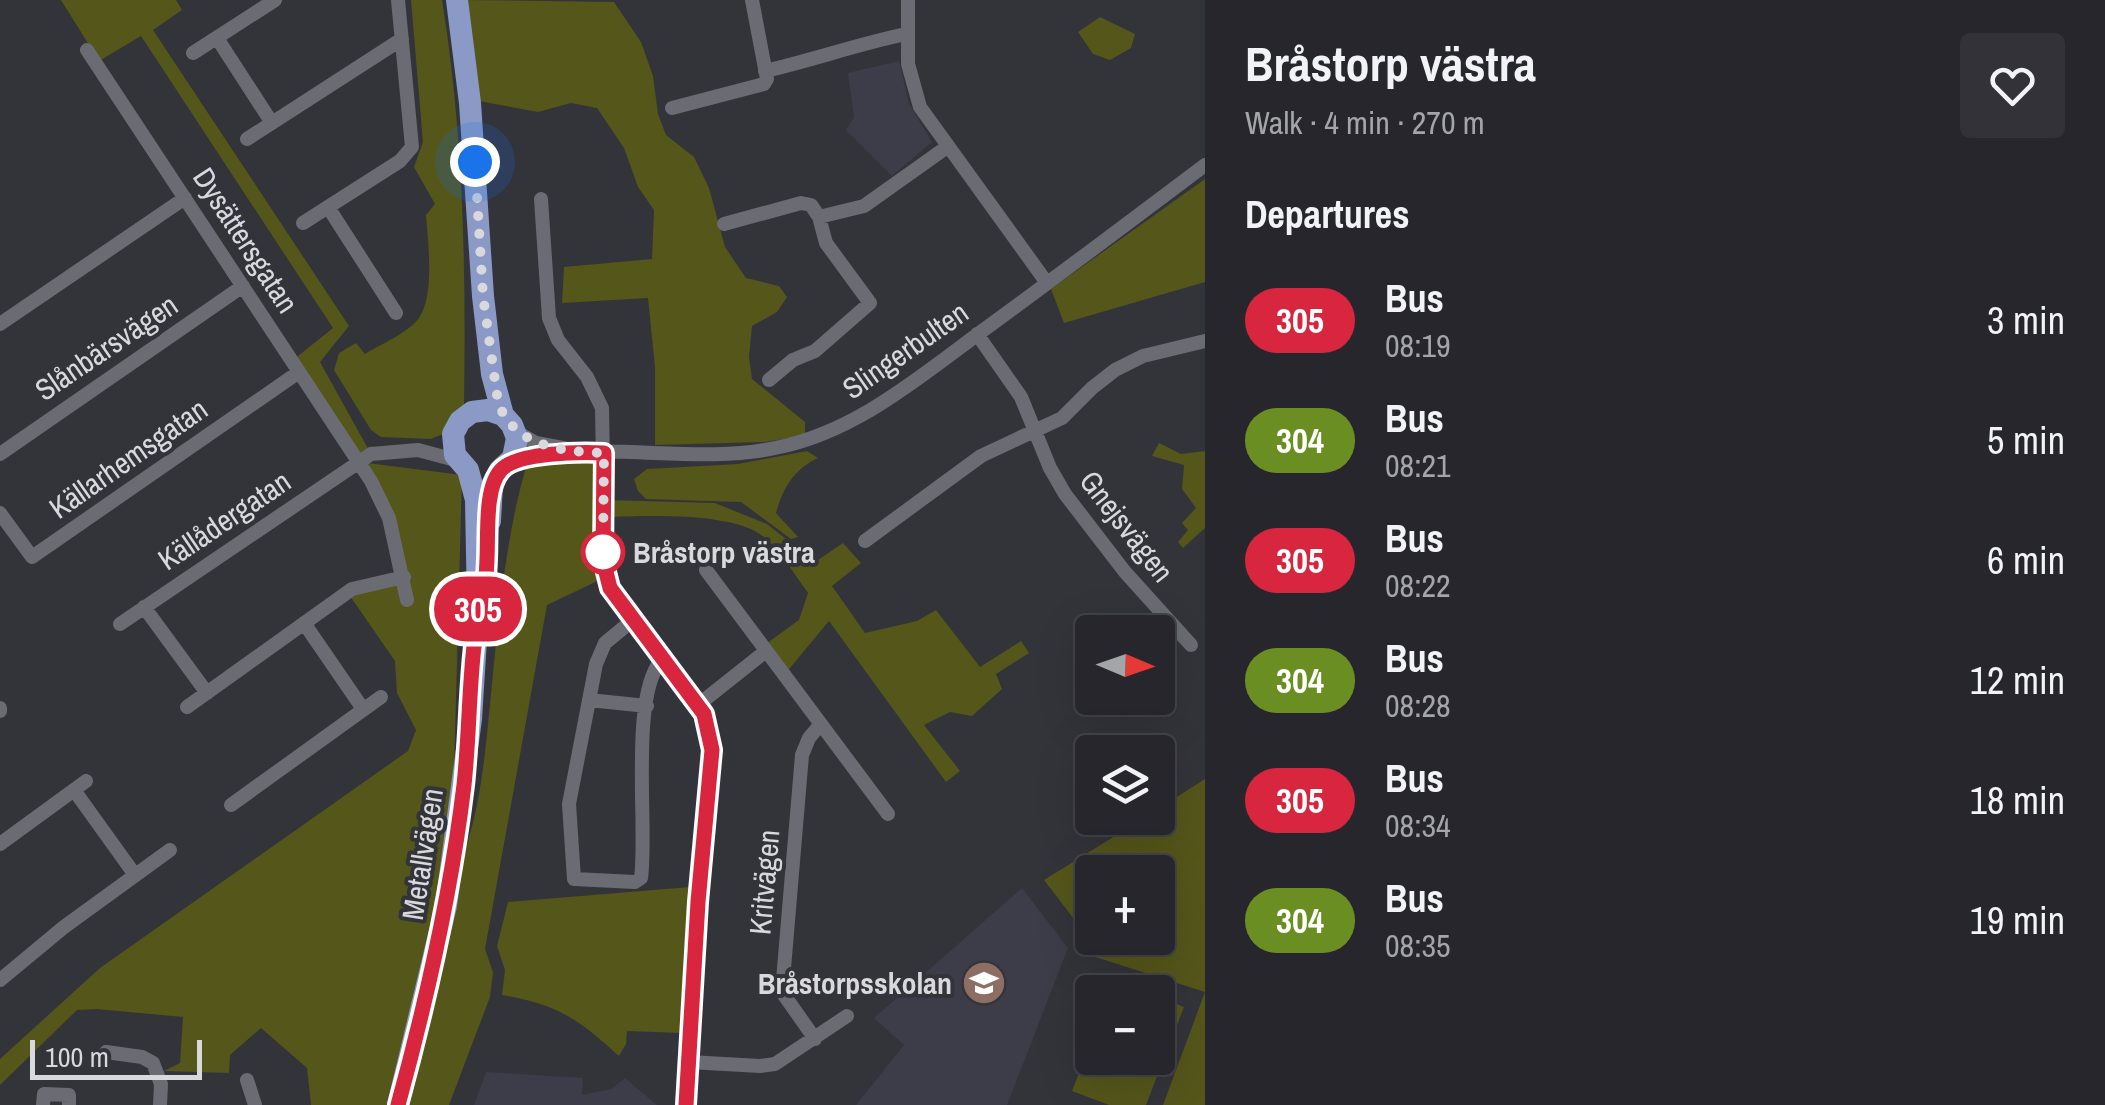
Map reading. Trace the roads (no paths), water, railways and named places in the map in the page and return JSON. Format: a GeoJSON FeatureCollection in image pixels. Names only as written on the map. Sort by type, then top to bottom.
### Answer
{"type":"FeatureCollection","features":[{"type":"Feature","properties":{"kind":"main road","name":"Metallvägen"},"geometry":{"type":"LineString","coordinates":[[457,0],[470,104],[492,374],[516,452],[490,496],[487,572],[478,608]]}},
{"type":"Feature","properties":{"kind":"main road","name":"Metallvägen"},"geometry":{"type":"LineString","coordinates":[[472,412],[479,384],[477,344],[483,296]]}},
{"type":"Feature","properties":{"kind":"main road"},"geometry":{"type":"LineString","coordinates":[[453,434],[460,421],[472,412],[488,410],[509,423]]}},
{"type":"Feature","properties":{"kind":"main road","name":"Metallvägen"},"geometry":{"type":"LineString","coordinates":[[398,1105],[446,906],[466,766],[478,608],[476,500],[453,448],[453,434]]}},
{"type":"Feature","properties":{"kind":"main road"},"geometry":{"type":"LineString","coordinates":[[463,466],[481,474],[504,467]]}},
{"type":"Feature","properties":{"kind":"street"},"geometry":{"type":"LineString","coordinates":[[193,53],[276,0]]}},
{"type":"Feature","properties":{"kind":"street"},"geometry":{"type":"LineString","coordinates":[[303,223],[400,160],[412,147],[398,0]]}},
{"type":"Feature","properties":{"kind":"street"},"geometry":{"type":"LineString","coordinates":[[672,108],[764,84],[752,0]]}},
{"type":"Feature","properties":{"kind":"street"},"geometry":{"type":"LineString","coordinates":[[908,0],[906,34],[915,94],[947,146],[1047,283]]}},
{"type":"Feature","properties":{"kind":"street"},"geometry":{"type":"LineString","coordinates":[[765,72],[829,56],[844,47],[906,34]]}},
{"type":"Feature","properties":{"kind":"street"},"geometry":{"type":"LineString","coordinates":[[217,38],[272,123]]}},
{"type":"Feature","properties":{"kind":"street"},"geometry":{"type":"LineString","coordinates":[[247,139],[402,39]]}},
{"type":"Feature","properties":{"kind":"street","name":"Dysättersgatan"},"geometry":{"type":"LineString","coordinates":[[88,50],[358,461],[389,518],[408,600]]}},
{"type":"Feature","properties":{"kind":"street"},"geometry":{"type":"LineString","coordinates":[[819,218],[864,206],[947,146]]}},
{"type":"Feature","properties":{"kind":"street","name":"Slingerbulten"},"geometry":{"type":"LineString","coordinates":[[504,467],[533,458],[596,453],[735,454],[795,444],[835,429],[880,405],[1205,165]]}},
{"type":"Feature","properties":{"kind":"street"},"geometry":{"type":"LineString","coordinates":[[0,324],[185,198]]}},
{"type":"Feature","properties":{"kind":"street"},"geometry":{"type":"LineString","coordinates":[[541,200],[549,318],[558,340],[599,399],[604,418],[596,453],[603,560],[610,588],[698,705],[709,726],[712,750],[689,1062],[768,1066],[847,1016]]}},
{"type":"Feature","properties":{"kind":"street"},"geometry":{"type":"LineString","coordinates":[[724,224],[801,203],[811,205],[826,243],[870,302],[823,344],[793,360],[769,380]]}},
{"type":"Feature","properties":{"kind":"street"},"geometry":{"type":"LineString","coordinates":[[328,207],[396,313]]}},
{"type":"Feature","properties":{"kind":"street","name":"Slånbärsvägen"},"geometry":{"type":"LineString","coordinates":[[0,454],[243,286]]}},
{"type":"Feature","properties":{"kind":"street","name":"Gnejsvägen"},"geometry":{"type":"LineString","coordinates":[[977,334],[1012,382],[1054,478],[1125,572],[1191,645]]}},
{"type":"Feature","properties":{"kind":"street"},"geometry":{"type":"LineString","coordinates":[[864,541],[981,456],[1062,418],[1115,370],[1143,356],[1205,341]]}},
{"type":"Feature","properties":{"kind":"street","name":"Källarhemsgatan"},"geometry":{"type":"LineString","coordinates":[[0,513],[32,557],[299,372]]}},
{"type":"Feature","properties":{"kind":"street","name":"Slingerbulten"},"geometry":{"type":"LineString","coordinates":[[509,423],[536,443],[596,453]]}},
{"type":"Feature","properties":{"kind":"street"},"geometry":{"type":"LineString","coordinates":[[358,461],[375,452],[418,450],[453,434]]}},
{"type":"Feature","properties":{"kind":"street"},"geometry":{"type":"LineString","coordinates":[[418,450],[463,466]]}},
{"type":"Feature","properties":{"kind":"street","name":"Källådergatan"},"geometry":{"type":"LineString","coordinates":[[120,624],[358,461]]}},
{"type":"Feature","properties":{"kind":"street"},"geometry":{"type":"LineString","coordinates":[[706,570],[888,814]]}},
{"type":"Feature","properties":{"kind":"street"},"geometry":{"type":"LineString","coordinates":[[188,707],[352,589],[404,577]]}},
{"type":"Feature","properties":{"kind":"street"},"geometry":{"type":"LineString","coordinates":[[144,607],[206,693]]}},
{"type":"Feature","properties":{"kind":"street"},"geometry":{"type":"LineString","coordinates":[[633,620],[600,652],[589,700],[569,804],[574,880],[635,882],[640,878],[640,792],[647,706],[652,673],[662,659]]}},
{"type":"Feature","properties":{"kind":"street"},"geometry":{"type":"LineString","coordinates":[[304,623],[363,709]]}},
{"type":"Feature","properties":{"kind":"street"},"geometry":{"type":"LineString","coordinates":[[698,705],[766,652]]}},
{"type":"Feature","properties":{"kind":"street"},"geometry":{"type":"LineString","coordinates":[[231,805],[381,697]]}},
{"type":"Feature","properties":{"kind":"street"},"geometry":{"type":"LineString","coordinates":[[589,700],[647,706]]}},
{"type":"Feature","properties":{"kind":"street","name":"Kritvägen"},"geometry":{"type":"LineString","coordinates":[[814,1039],[782,992],[802,755],[820,725]]}},
{"type":"Feature","properties":{"kind":"street"},"geometry":{"type":"LineString","coordinates":[[0,844],[80,785],[135,875]]}},
{"type":"Feature","properties":{"kind":"street"},"geometry":{"type":"LineString","coordinates":[[0,980],[64,927],[170,850]]}},
{"type":"Feature","properties":{"kind":"street"},"geometry":{"type":"LineString","coordinates":[[106,1052],[153,1062],[161,1084],[160,1105]]}},
{"type":"Feature","properties":{"kind":"street"},"geometry":{"type":"LineString","coordinates":[[247,1080],[256,1105]]}},
{"type":"Feature","properties":{"kind":"street"},"geometry":{"type":"LineString","coordinates":[[43,1105],[44,1094],[70,1096],[69,1105]]}},
{"type":"Feature","properties":{"kind":"place","name":"Bråstorp västra"},"geometry":{"type":"Point","coordinates":[603,552]}},
{"type":"Feature","properties":{"kind":"place","name":"Bråstorpsskolan"},"geometry":{"type":"Point","coordinates":[984,983]}}]}
